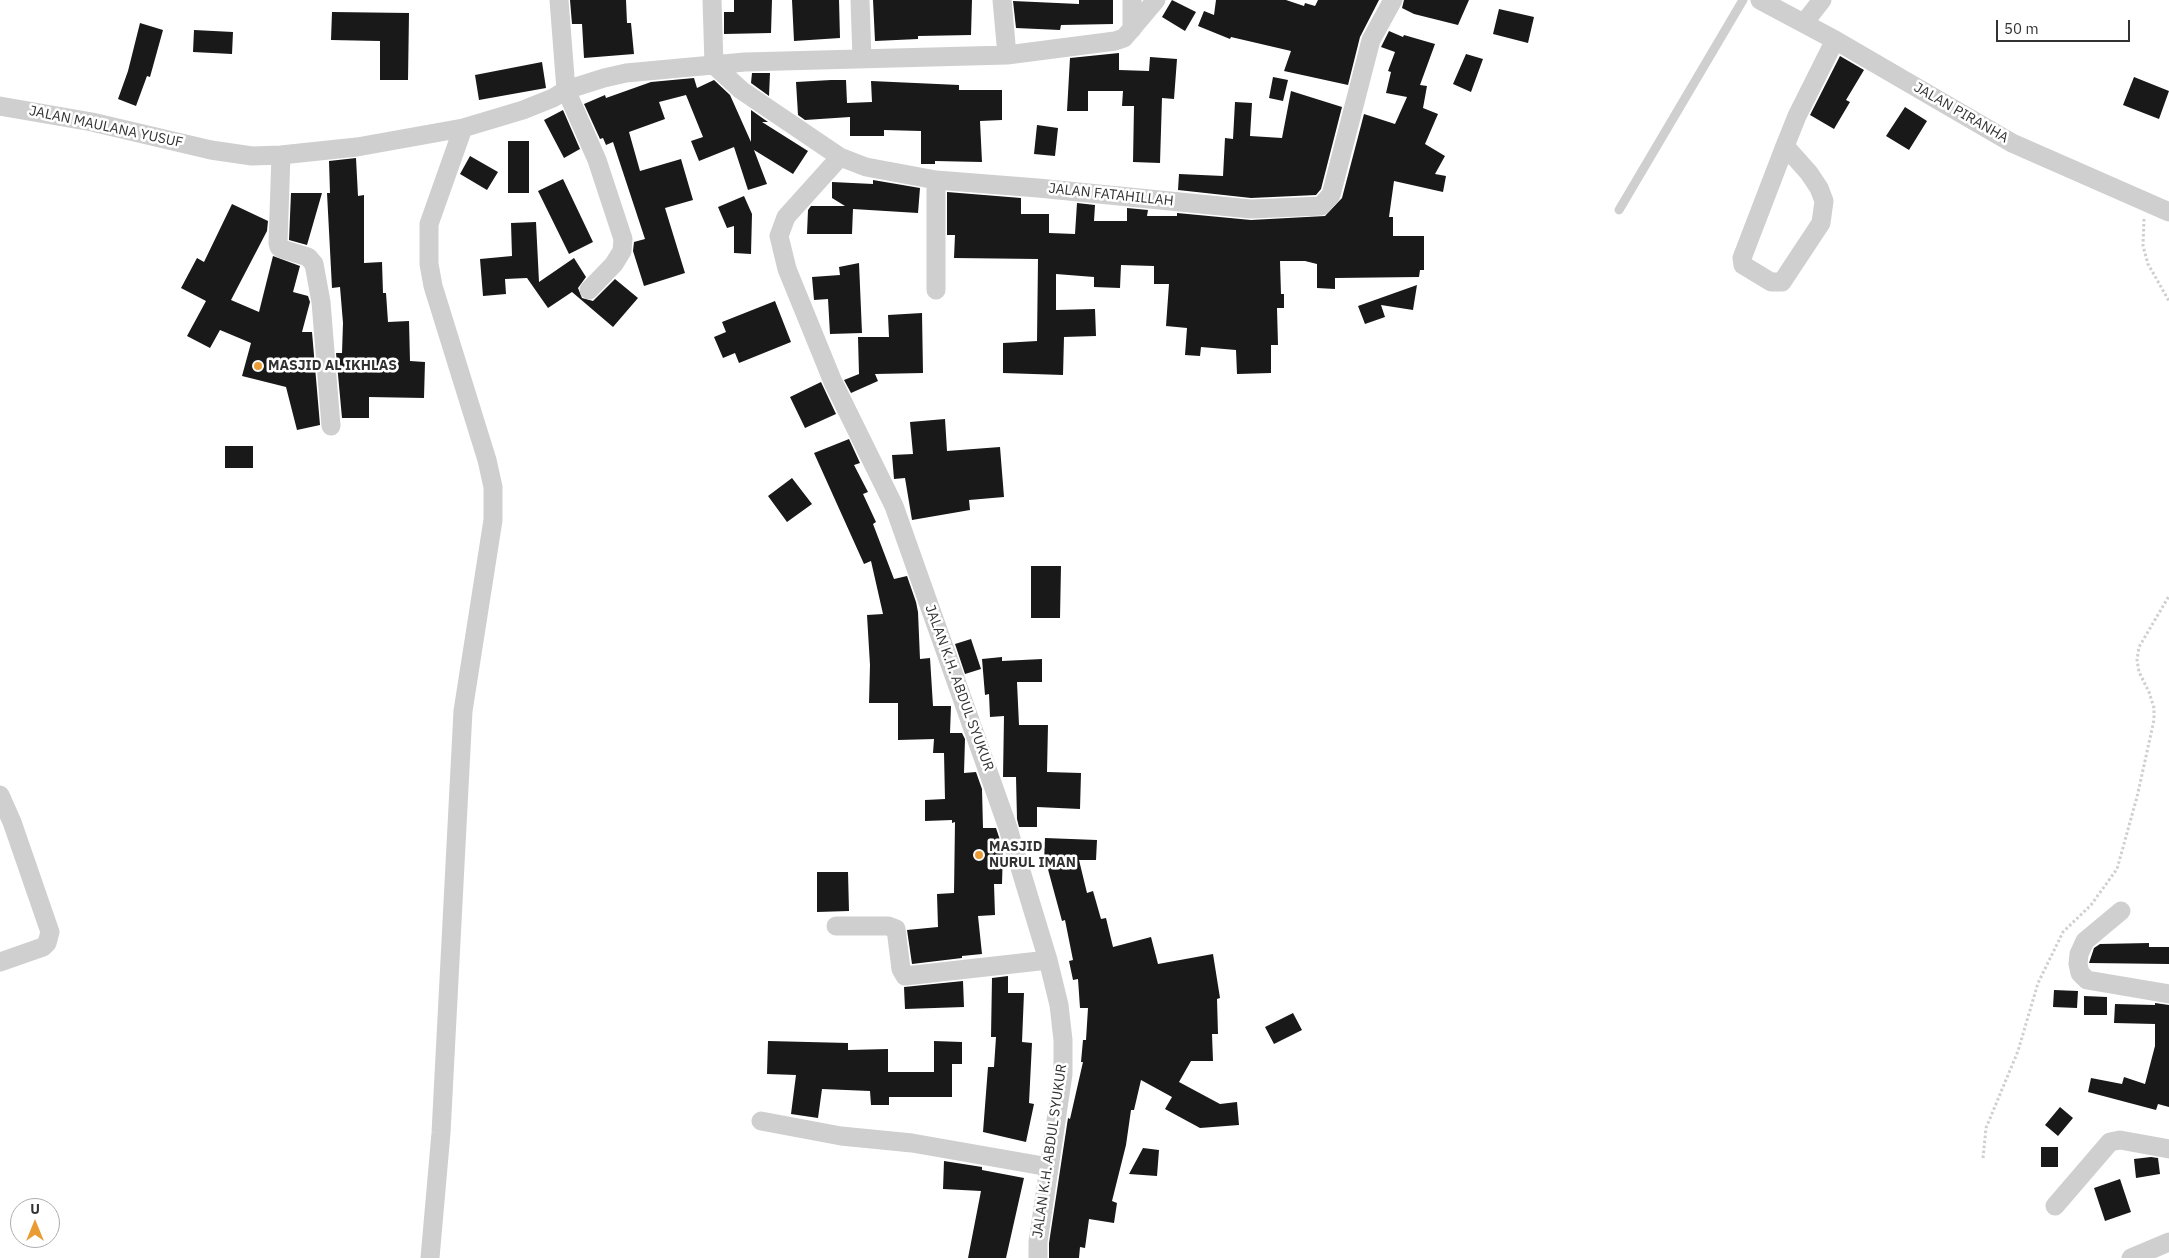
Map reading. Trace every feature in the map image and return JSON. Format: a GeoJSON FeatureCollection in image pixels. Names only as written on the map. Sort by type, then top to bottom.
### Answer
{"type":"FeatureCollection","features":[{"type":"Feature","properties":{"kind":"street"},"geometry":{"type":"LineString","coordinates":[[559,0],[566,90],[596,160],[623,238],[622,251],[614,264],[589,290]]}},
{"type":"Feature","properties":{"kind":"street"},"geometry":{"type":"LineString","coordinates":[[712,0],[714,65]]}},
{"type":"Feature","properties":{"kind":"street"},"geometry":{"type":"LineString","coordinates":[[860,0],[862,59]]}},
{"type":"Feature","properties":{"kind":"street"},"geometry":{"type":"LineString","coordinates":[[1002,0],[1007,55]]}},
{"type":"Feature","properties":{"kind":"street"},"geometry":{"type":"LineString","coordinates":[[1132,0],[1132,28]]}},
{"type":"Feature","properties":{"kind":"street","name":"JALAN MAULANA YUSUF"},"geometry":{"type":"LineString","coordinates":[[0,106],[92,122],[211,150],[252,156],[281,155],[357,147],[463,128],[523,110],[553,98],[566,90],[626,73],[745,62],[1007,55],[1115,42],[1124,38],[1156,0]]}},
{"type":"Feature","properties":{"kind":"street","name":"JALAN FATAHILLAH"},"geometry":{"type":"LineString","coordinates":[[714,65],[741,90],[840,157],[866,167],[936,180],[1048,188],[1251,209],[1321,206],[1331,195],[1370,40],[1392,0]]}},
{"type":"Feature","properties":{"kind":"street","name":"JALAN PIRANHA"},"geometry":{"type":"LineString","coordinates":[[1760,0],[1835,40],[2012,143],[2169,212]]}},
{"type":"Feature","properties":{"kind":"street"},"geometry":{"type":"LineString","coordinates":[[1804,23],[1822,0]]}},
{"type":"Feature","properties":{"kind":"street"},"geometry":{"type":"LineString","coordinates":[[1785,146],[1809,173],[1819,188],[1824,201],[1821,223],[1782,282],[1771,282],[1744,265],[1742,258],[1785,146],[1835,40]]}},
{"type":"Feature","properties":{"kind":"street"},"geometry":{"type":"LineString","coordinates":[[430,1258],[441,1133],[463,711],[493,520],[493,487],[487,460],[433,286],[429,264],[429,224],[463,128]]}},
{"type":"Feature","properties":{"kind":"street"},"geometry":{"type":"LineString","coordinates":[[281,155],[278,247],[308,256],[314,264],[317,274],[331,426]]}},
{"type":"Feature","properties":{"kind":"street","name":"JALAN K.H. ABDUL SYUKUR"},"geometry":{"type":"LineString","coordinates":[[840,157],[786,217],[779,236],[787,270],[833,382],[894,506],[1007,826],[1048,960],[1059,1005],[1062,1074],[1038,1242],[1038,1258]]}},
{"type":"Feature","properties":{"kind":"street"},"geometry":{"type":"LineString","coordinates":[[936,180],[936,290]]}},
{"type":"Feature","properties":{"kind":"street"},"geometry":{"type":"LineString","coordinates":[[0,795],[18,839],[50,932],[47,943],[43,947],[0,962]]}},
{"type":"Feature","properties":{"kind":"street"},"geometry":{"type":"LineString","coordinates":[[2121,911],[2085,941],[2079,954],[2078,964],[2080,973],[2087,980],[2169,994]]}},
{"type":"Feature","properties":{"kind":"street"},"geometry":{"type":"LineString","coordinates":[[836,926],[888,926],[896,929],[901,969],[905,976],[1048,960]]}},
{"type":"Feature","properties":{"kind":"street"},"geometry":{"type":"LineString","coordinates":[[761,1121],[841,1136],[912,1144],[1049,1167]]}},
{"type":"Feature","properties":{"kind":"street"},"geometry":{"type":"LineString","coordinates":[[2055,1206],[2110,1142],[2120,1140],[2169,1149]]}},
{"type":"Feature","properties":{"kind":"street"},"geometry":{"type":"LineString","coordinates":[[2132,1258],[2169,1242]]}},
{"type":"Feature","properties":{"kind":"lane"},"geometry":{"type":"LineString","coordinates":[[1618,210],[1743,0]]}},
{"type":"Feature","properties":{"kind":"path"},"geometry":{"type":"LineString","coordinates":[[2146,203],[2143,246],[2148,264],[2169,301]]}},
{"type":"Feature","properties":{"kind":"path"},"geometry":{"type":"LineString","coordinates":[[1983,1158],[1986,1128],[2018,1052],[2038,983],[2063,932],[2091,905],[2117,869],[2137,797],[2154,720],[2154,708],[2149,692],[2139,672],[2137,660],[2139,647],[2169,596]]}},
{"type":"Feature","properties":{"kind":"building"},"geometry":{"type":"Polygon","coordinates":[[[570,0],[626,0],[627,23],[631,23],[634,54],[584,58],[582,24],[572,24],[570,0]]]}},
{"type":"Feature","properties":{"kind":"building"},"geometry":{"type":"Polygon","coordinates":[[[734,0],[772,0],[771,33],[724,34],[724,12],[734,12],[734,0]]]}},
{"type":"Feature","properties":{"kind":"building"},"geometry":{"type":"Polygon","coordinates":[[[792,0],[839,0],[840,38],[794,41],[792,0]]]}},
{"type":"Feature","properties":{"kind":"building"},"geometry":{"type":"Polygon","coordinates":[[[873,0],[972,0],[971,35],[918,36],[918,39],[875,41],[873,0]]]}},
{"type":"Feature","properties":{"kind":"building"},"geometry":{"type":"Polygon","coordinates":[[[1079,0],[1113,0],[1113,24],[1061,25],[1060,30],[1016,28],[1013,1],[1079,4],[1079,0]]]}},
{"type":"Feature","properties":{"kind":"building"},"geometry":{"type":"Polygon","coordinates":[[[1172,0],[1196,12],[1185,31],[1162,17],[1172,0]]]}},
{"type":"Feature","properties":{"kind":"building"},"geometry":{"type":"Polygon","coordinates":[[[1216,0],[1286,0],[1304,6],[1305,3],[1315,6],[1318,0],[1379,0],[1360,37],[1348,85],[1284,71],[1291,51],[1231,37],[1230,39],[1198,26],[1204,11],[1214,15],[1216,0]]]}},
{"type":"Feature","properties":{"kind":"building"},"geometry":{"type":"Polygon","coordinates":[[[1404,0],[1469,0],[1458,25],[1414,14],[1402,8],[1404,0]]]}},
{"type":"Feature","properties":{"kind":"building"},"geometry":{"type":"Polygon","coordinates":[[[1499,9],[1534,17],[1528,43],[1493,34],[1499,9]]]}},
{"type":"Feature","properties":{"kind":"building"},"geometry":{"type":"Polygon","coordinates":[[[332,12],[409,13],[408,80],[380,80],[380,41],[331,40],[332,12]]]}},
{"type":"Feature","properties":{"kind":"building"},"geometry":{"type":"Polygon","coordinates":[[[140,23],[163,30],[150,77],[147,76],[136,106],[118,99],[128,71],[140,23]]]}},
{"type":"Feature","properties":{"kind":"building"},"geometry":{"type":"Polygon","coordinates":[[[194,30],[233,32],[232,54],[193,52],[194,30]]]}},
{"type":"Feature","properties":{"kind":"building"},"geometry":{"type":"Polygon","coordinates":[[[1389,31],[1403,37],[1404,35],[1435,44],[1420,85],[1427,86],[1423,108],[1438,114],[1425,144],[1445,156],[1435,174],[1446,176],[1443,192],[1394,181],[1389,217],[1393,217],[1393,236],[1424,236],[1424,270],[1420,270],[1419,277],[1335,278],[1335,289],[1317,288],[1317,264],[1305,261],[1280,261],[1281,294],[1284,294],[1284,308],[1277,308],[1278,345],[1271,345],[1271,373],[1237,374],[1236,350],[1201,347],[1200,356],[1185,355],[1187,328],[1166,326],[1169,284],[1154,284],[1154,266],[1121,265],[1120,288],[1094,287],[1094,277],[1056,274],[1056,310],[1095,309],[1096,336],[1064,337],[1063,375],[1003,373],[1003,343],[1037,341],[1038,259],[954,258],[955,235],[947,235],[947,192],[1021,198],[1021,214],[1049,214],[1049,233],[1075,234],[1077,203],[1095,205],[1094,221],[1127,221],[1127,208],[1148,210],[1147,216],[1177,216],[1177,213],[1251,220],[1325,216],[1342,198],[1364,114],[1395,124],[1407,97],[1386,93],[1391,72],[1388,71],[1395,52],[1381,47],[1389,31]]]}},
{"type":"Feature","properties":{"kind":"building"},"geometry":{"type":"Polygon","coordinates":[[[1119,53],[1119,70],[1149,71],[1150,57],[1177,59],[1174,99],[1162,98],[1160,163],[1133,162],[1134,106],[1122,106],[1123,91],[1088,91],[1088,111],[1067,111],[1070,58],[1119,53]]]}},
{"type":"Feature","properties":{"kind":"building"},"geometry":{"type":"Polygon","coordinates":[[[1466,54],[1483,59],[1471,92],[1453,84],[1466,54]]]}},
{"type":"Feature","properties":{"kind":"building"},"geometry":{"type":"Polygon","coordinates":[[[1840,56],[1864,70],[1846,100],[1850,102],[1834,129],[1810,115],[1840,56]]]}},
{"type":"Feature","properties":{"kind":"building"},"geometry":{"type":"Polygon","coordinates":[[[542,62],[546,88],[479,100],[475,75],[542,62]]]}},
{"type":"Feature","properties":{"kind":"building"},"geometry":{"type":"Polygon","coordinates":[[[752,73],[770,73],[769,96],[751,83],[752,73]]]}},
{"type":"Feature","properties":{"kind":"building"},"geometry":{"type":"Polygon","coordinates":[[[1273,77],[1288,80],[1283,101],[1269,98],[1273,77]]]}},
{"type":"Feature","properties":{"kind":"building"},"geometry":{"type":"Polygon","coordinates":[[[2134,77],[2169,91],[2159,119],[2123,105],[2134,77]]]}},
{"type":"Feature","properties":{"kind":"building"},"geometry":{"type":"Polygon","coordinates":[[[694,78],[697,88],[714,80],[730,95],[751,142],[751,110],[768,122],[762,122],[808,151],[793,174],[754,150],[767,184],[748,190],[734,147],[699,161],[691,141],[703,137],[686,95],[659,102],[665,119],[629,132],[640,171],[681,159],[693,200],[665,208],[685,273],[644,286],[633,251],[634,242],[645,239],[613,142],[606,145],[603,138],[600,139],[584,104],[605,95],[606,98],[651,82],[694,78]]]}},
{"type":"Feature","properties":{"kind":"building"},"geometry":{"type":"Polygon","coordinates":[[[846,80],[847,103],[872,102],[871,81],[959,85],[959,90],[1002,90],[1002,120],[980,121],[982,162],[935,161],[935,164],[921,164],[921,131],[884,130],[884,136],[850,136],[850,117],[805,120],[798,115],[796,82],[846,80]]]}},
{"type":"Feature","properties":{"kind":"building"},"geometry":{"type":"Polygon","coordinates":[[[1291,91],[1342,107],[1321,189],[1316,195],[1251,198],[1178,190],[1179,174],[1223,176],[1225,138],[1233,139],[1235,102],[1252,103],[1250,136],[1282,138],[1291,91]]]}},
{"type":"Feature","properties":{"kind":"building"},"geometry":{"type":"Polygon","coordinates":[[[1905,107],[1927,121],[1909,150],[1886,136],[1905,107]]]}},
{"type":"Feature","properties":{"kind":"building"},"geometry":{"type":"Polygon","coordinates":[[[563,110],[580,149],[564,158],[544,120],[563,110]]]}},
{"type":"Feature","properties":{"kind":"building"},"geometry":{"type":"Polygon","coordinates":[[[1037,125],[1058,128],[1055,156],[1034,154],[1037,125]]]}},
{"type":"Feature","properties":{"kind":"building"},"geometry":{"type":"Polygon","coordinates":[[[508,141],[529,141],[529,193],[508,193],[508,141]]]}},
{"type":"Feature","properties":{"kind":"building"},"geometry":{"type":"Polygon","coordinates":[[[470,156],[498,172],[487,190],[460,174],[470,156]]]}},
{"type":"Feature","properties":{"kind":"building"},"geometry":{"type":"Polygon","coordinates":[[[356,158],[358,196],[364,195],[364,263],[382,262],[383,293],[386,293],[388,322],[409,321],[410,361],[425,362],[424,398],[369,397],[369,418],[342,418],[336,353],[342,353],[343,323],[340,287],[332,288],[327,193],[330,193],[329,161],[356,158]]]}},
{"type":"Feature","properties":{"kind":"building"},"geometry":{"type":"Polygon","coordinates":[[[563,179],[593,242],[569,254],[538,191],[563,179]]]}},
{"type":"Feature","properties":{"kind":"building"},"geometry":{"type":"Polygon","coordinates":[[[873,180],[920,188],[918,213],[853,209],[852,234],[807,234],[808,210],[811,206],[845,206],[832,198],[832,182],[873,184],[873,180]]]}},
{"type":"Feature","properties":{"kind":"building"},"geometry":{"type":"Polygon","coordinates":[[[291,193],[322,193],[307,245],[289,240],[291,193]]]}},
{"type":"Feature","properties":{"kind":"building"},"geometry":{"type":"Polygon","coordinates":[[[744,196],[752,214],[751,254],[734,253],[734,226],[727,228],[718,207],[744,196]]]}},
{"type":"Feature","properties":{"kind":"building"},"geometry":{"type":"Polygon","coordinates":[[[232,204],[268,221],[267,231],[231,300],[259,312],[273,256],[300,266],[293,292],[308,296],[310,302],[302,332],[312,332],[320,425],[297,430],[286,387],[242,376],[251,343],[220,330],[210,348],[187,336],[206,301],[181,288],[197,258],[204,262],[232,204]]]}},
{"type":"Feature","properties":{"kind":"building"},"geometry":{"type":"Polygon","coordinates":[[[536,222],[539,282],[574,258],[586,277],[578,288],[582,298],[593,301],[615,279],[638,298],[613,327],[572,292],[548,308],[527,278],[505,279],[506,294],[483,296],[480,259],[512,256],[511,223],[536,222]]]}},
{"type":"Feature","properties":{"kind":"building"},"geometry":{"type":"Polygon","coordinates":[[[859,263],[862,333],[830,334],[828,299],[814,300],[812,277],[840,275],[839,267],[859,263]]]}},
{"type":"Feature","properties":{"kind":"building"},"geometry":{"type":"Polygon","coordinates":[[[1417,285],[1413,310],[1381,305],[1385,317],[1365,324],[1358,306],[1417,285]]]}},
{"type":"Feature","properties":{"kind":"building"},"geometry":{"type":"Polygon","coordinates":[[[775,301],[791,342],[739,363],[735,353],[723,358],[714,337],[726,332],[722,322],[775,301]]]}},
{"type":"Feature","properties":{"kind":"building"},"geometry":{"type":"Polygon","coordinates":[[[922,313],[923,373],[875,374],[878,381],[851,393],[844,380],[859,374],[858,337],[889,337],[888,315],[922,313]]]}},
{"type":"Feature","properties":{"kind":"building"},"geometry":{"type":"Polygon","coordinates":[[[821,382],[836,414],[805,428],[790,397],[821,382]]]}},
{"type":"Feature","properties":{"kind":"building"},"geometry":{"type":"Polygon","coordinates":[[[945,419],[947,451],[1000,447],[1004,497],[969,500],[970,510],[912,520],[905,478],[894,479],[892,455],[913,454],[910,422],[945,419]]]}},
{"type":"Feature","properties":{"kind":"building"},"geometry":{"type":"Polygon","coordinates":[[[849,439],[860,463],[854,465],[868,492],[863,494],[876,522],[873,524],[894,579],[907,576],[916,602],[920,659],[930,658],[933,706],[951,706],[950,733],[962,733],[965,739],[964,773],[976,772],[982,789],[983,828],[996,828],[1003,849],[1002,884],[994,884],[995,915],[978,916],[982,954],[912,964],[907,930],[938,927],[937,894],[954,893],[955,822],[952,823],[952,820],[925,821],[925,800],[945,799],[944,753],[933,753],[934,739],[898,740],[898,703],[869,703],[870,665],[867,615],[883,614],[871,561],[864,564],[814,453],[849,439]]]}},
{"type":"Feature","properties":{"kind":"building"},"geometry":{"type":"Polygon","coordinates":[[[225,446],[253,446],[253,468],[225,468],[225,446]]]}},
{"type":"Feature","properties":{"kind":"building"},"geometry":{"type":"Polygon","coordinates":[[[792,478],[812,504],[787,522],[768,496],[792,478]]]}},
{"type":"Feature","properties":{"kind":"building"},"geometry":{"type":"Polygon","coordinates":[[[1031,566],[1061,566],[1060,618],[1031,618],[1031,566]]]}},
{"type":"Feature","properties":{"kind":"building"},"geometry":{"type":"Polygon","coordinates":[[[971,639],[981,669],[965,674],[955,644],[971,639]]]}},
{"type":"Feature","properties":{"kind":"building"},"geometry":{"type":"Polygon","coordinates":[[[1002,657],[1002,661],[1042,659],[1042,682],[1017,682],[1019,725],[1048,725],[1047,772],[1081,773],[1080,809],[1037,807],[1037,827],[1019,827],[1017,819],[1016,777],[1003,777],[1004,716],[990,717],[989,694],[985,695],[982,659],[1002,657]]]}},
{"type":"Feature","properties":{"kind":"building"},"geometry":{"type":"Polygon","coordinates":[[[1045,838],[1097,840],[1096,860],[1079,860],[1087,893],[1093,891],[1101,919],[1106,918],[1113,947],[1151,937],[1158,964],[1213,954],[1220,998],[1217,999],[1218,1034],[1212,1034],[1213,1061],[1191,1061],[1179,1082],[1220,1104],[1237,1102],[1239,1125],[1200,1128],[1165,1109],[1172,1097],[1141,1080],[1134,1110],[1131,1110],[1126,1145],[1112,1201],[1117,1203],[1114,1223],[1089,1219],[1085,1248],[1080,1247],[1079,1258],[1049,1258],[1049,1243],[1068,1118],[1070,1119],[1083,1062],[1081,1062],[1083,1040],[1086,1040],[1088,1008],[1080,1008],[1078,979],[1073,980],[1069,961],[1073,960],[1065,920],[1062,921],[1046,862],[1044,862],[1045,838]]]}},
{"type":"Feature","properties":{"kind":"building"},"geometry":{"type":"Polygon","coordinates":[[[817,872],[848,872],[849,911],[817,912],[817,872]]]}},
{"type":"Feature","properties":{"kind":"building"},"geometry":{"type":"Polygon","coordinates":[[[2149,943],[2149,947],[2169,947],[2169,964],[2089,963],[2094,948],[2100,944],[2149,943]]]}},
{"type":"Feature","properties":{"kind":"building"},"geometry":{"type":"Polygon","coordinates":[[[1008,976],[1008,993],[1024,993],[1022,1042],[1032,1043],[1029,1103],[1034,1104],[1026,1142],[983,1132],[988,1067],[994,1067],[996,1037],[991,1037],[992,978],[1008,976]]]}},
{"type":"Feature","properties":{"kind":"building"},"geometry":{"type":"Polygon","coordinates":[[[963,981],[964,1007],[905,1009],[904,987],[963,981]]]}},
{"type":"Feature","properties":{"kind":"building"},"geometry":{"type":"Polygon","coordinates":[[[2054,990],[2078,991],[2077,1008],[2053,1007],[2054,990]]]}},
{"type":"Feature","properties":{"kind":"building"},"geometry":{"type":"Polygon","coordinates":[[[2084,996],[2107,997],[2107,1015],[2084,1015],[2084,996]]]}},
{"type":"Feature","properties":{"kind":"building"},"geometry":{"type":"Polygon","coordinates":[[[2155,1003],[2169,1005],[2169,1107],[2158,1104],[2156,1110],[2088,1092],[2091,1078],[2122,1084],[2124,1077],[2145,1084],[2155,1046],[2155,1024],[2114,1023],[2115,1004],[2155,1005],[2155,1003]]]}},
{"type":"Feature","properties":{"kind":"building"},"geometry":{"type":"Polygon","coordinates":[[[1293,1013],[1302,1030],[1274,1044],[1265,1027],[1293,1013]]]}},
{"type":"Feature","properties":{"kind":"building"},"geometry":{"type":"Polygon","coordinates":[[[768,1041],[848,1043],[848,1050],[888,1049],[888,1072],[934,1072],[934,1041],[962,1042],[962,1064],[952,1064],[952,1097],[889,1097],[889,1105],[871,1105],[870,1091],[822,1089],[818,1118],[791,1114],[796,1075],[767,1074],[768,1041]]]}},
{"type":"Feature","properties":{"kind":"building"},"geometry":{"type":"Polygon","coordinates":[[[2060,1107],[2073,1118],[2058,1136],[2045,1125],[2060,1107]]]}},
{"type":"Feature","properties":{"kind":"building"},"geometry":{"type":"Polygon","coordinates":[[[2041,1147],[2058,1147],[2058,1167],[2041,1167],[2041,1147]]]}},
{"type":"Feature","properties":{"kind":"building"},"geometry":{"type":"Polygon","coordinates":[[[1143,1148],[1159,1150],[1157,1176],[1129,1174],[1143,1148]]]}},
{"type":"Feature","properties":{"kind":"building"},"geometry":{"type":"Polygon","coordinates":[[[2158,1158],[2160,1174],[2136,1178],[2134,1159],[2158,1158]]]}},
{"type":"Feature","properties":{"kind":"building"},"geometry":{"type":"Polygon","coordinates":[[[944,1161],[982,1167],[982,1170],[1024,1178],[1006,1258],[968,1258],[981,1191],[943,1189],[944,1161]]]}},
{"type":"Feature","properties":{"kind":"building"},"geometry":{"type":"Polygon","coordinates":[[[2120,1179],[2131,1212],[2105,1221],[2094,1188],[2120,1179]]]}},
{"type":"Feature","properties":{"kind":"place","name":"MASJID AL IKHLAS"},"geometry":{"type":"Point","coordinates":[258,366]}},
{"type":"Feature","properties":{"kind":"place","name":"MASJID NURUL IMAN"},"geometry":{"type":"Point","coordinates":[979,855]}}]}
